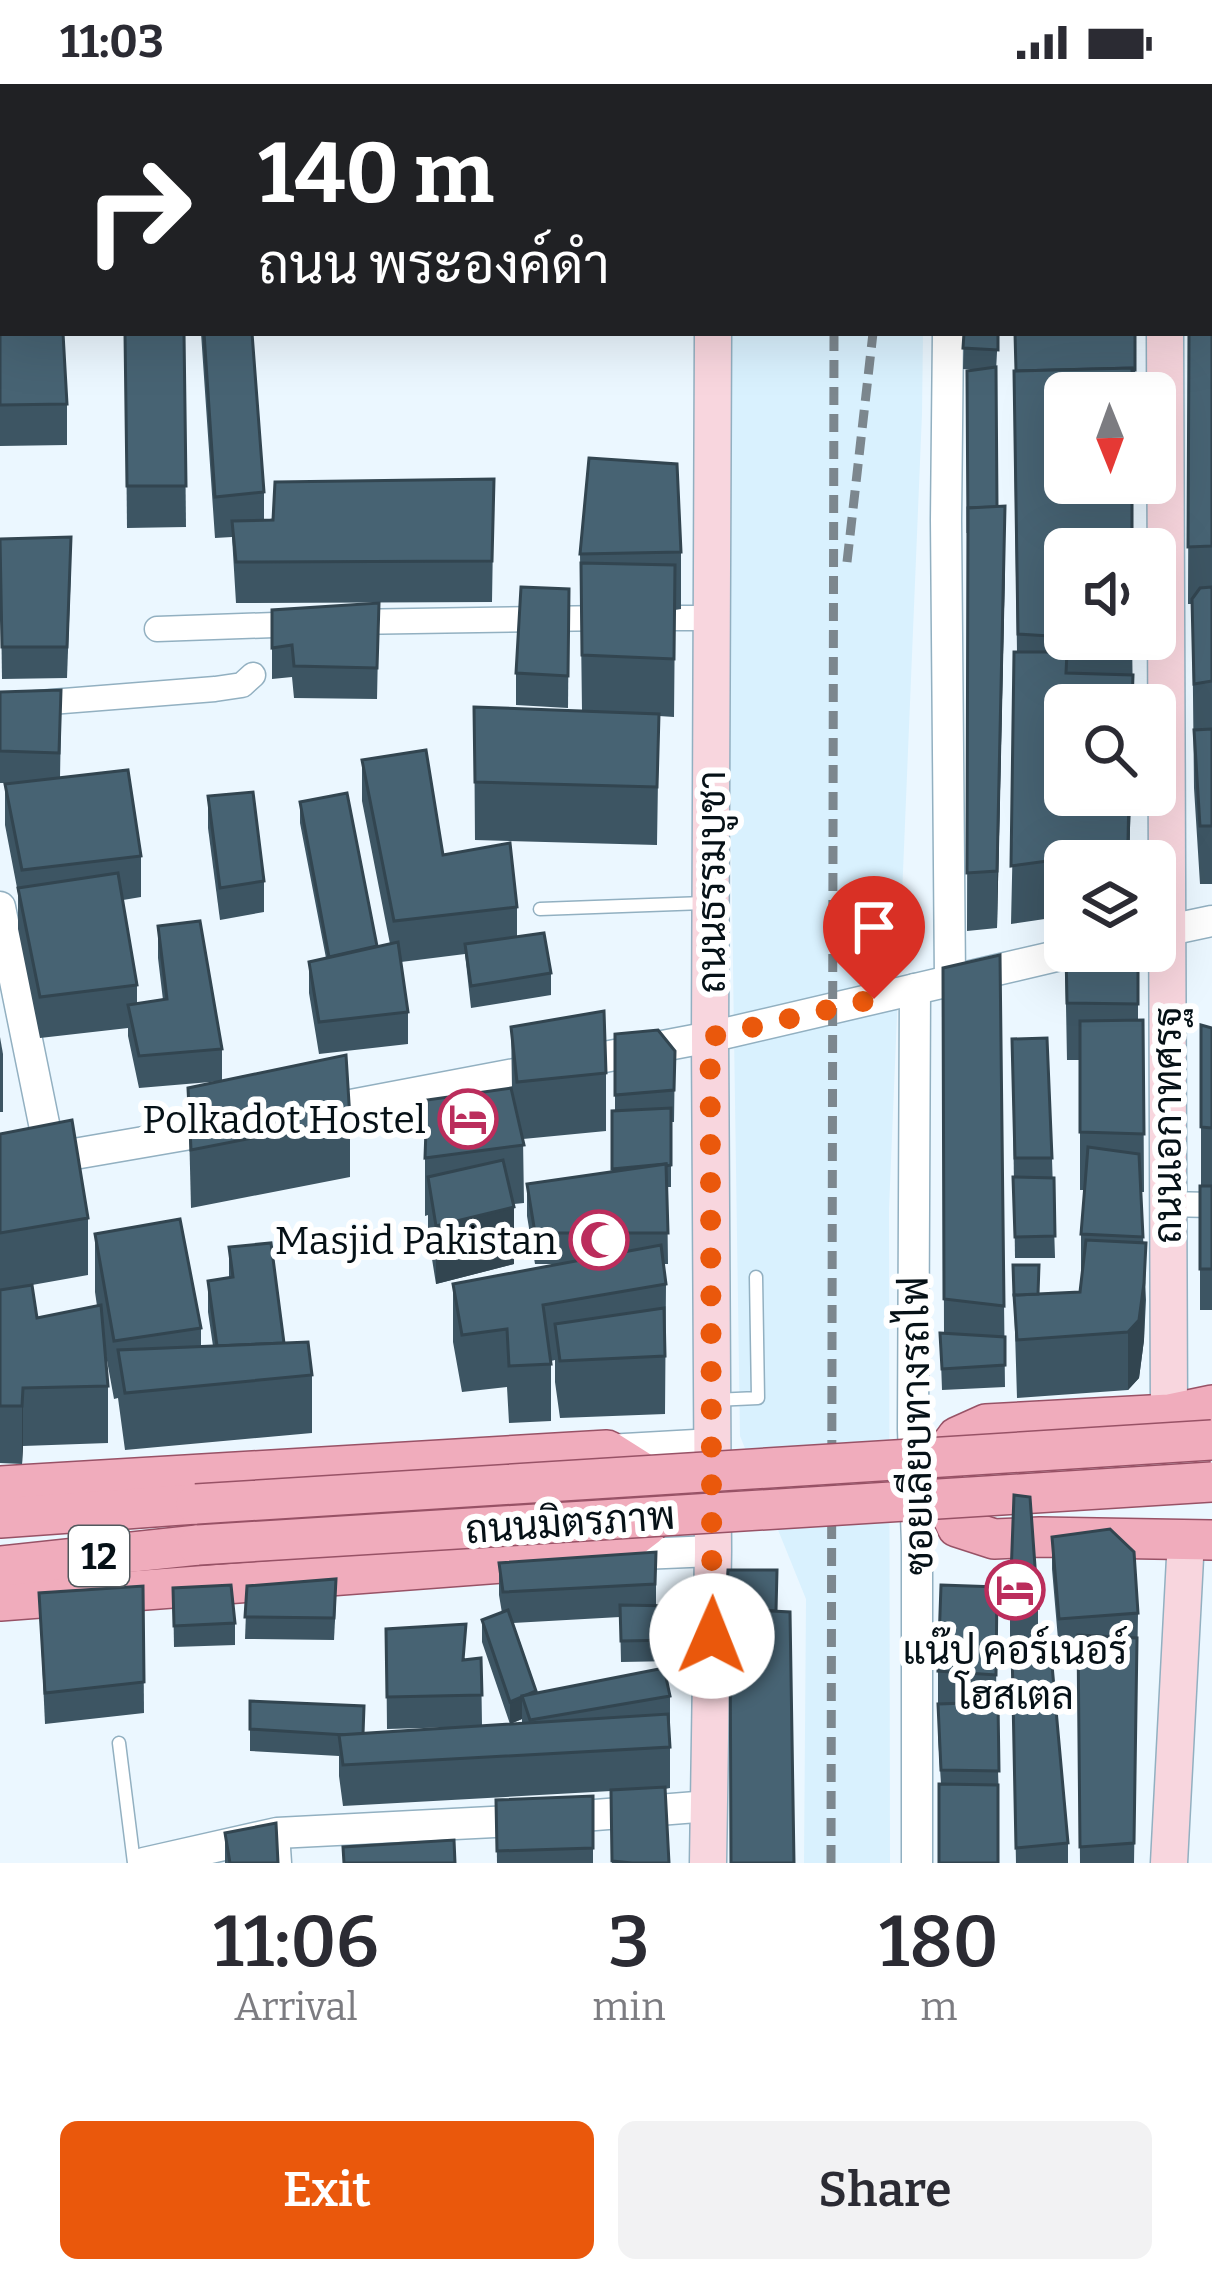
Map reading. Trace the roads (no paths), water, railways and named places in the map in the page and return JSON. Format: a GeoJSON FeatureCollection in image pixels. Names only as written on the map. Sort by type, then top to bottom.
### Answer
{"type":"FeatureCollection","features":[{"type":"Feature","properties":{"kind":"main road","name":"ถนนธรรมบูชา"},"geometry":{"type":"LineString","coordinates":[[708,1863],[713,1550],[713,336]]}},
{"type":"Feature","properties":{"kind":"main road","name":"ถนนเอกาทศรฐ"},"geometry":{"type":"LineString","coordinates":[[1165,336],[1177,632],[1168,840]]}},
{"type":"Feature","properties":{"kind":"main road","name":"ถนนเอกาทศรฐ"},"geometry":{"type":"LineString","coordinates":[[1162,972],[1169,1414]]}},
{"type":"Feature","properties":{"kind":"main road"},"geometry":{"type":"LineString","coordinates":[[1168,1863],[1199,1539],[1040,1537],[1006,1524],[984,1478],[990,1452],[1002,1436],[1031,1421],[1169,1414],[1212,1405]]}},
{"type":"Feature","properties":{"kind":"main road","name":"ถนนมิตรภาพ"},"geometry":{"type":"LineString","coordinates":[[0,1518],[1212,1440]]}},
{"type":"Feature","properties":{"kind":"main road"},"geometry":{"type":"LineString","coordinates":[[0,1486],[607,1450],[645,1474],[647,1526],[609,1555],[0,1601]]}},
{"type":"Feature","properties":{"kind":"main road","name":"ถนนมิตรภาพ"},"geometry":{"type":"LineString","coordinates":[[0,1566],[198,1545],[1212,1482]]}},
{"type":"Feature","properties":{"kind":"street"},"geometry":{"type":"LineString","coordinates":[[948,336],[950,980]]}},
{"type":"Feature","properties":{"kind":"street"},"geometry":{"type":"LineString","coordinates":[[157,628],[713,617]]}},
{"type":"Feature","properties":{"kind":"street"},"geometry":{"type":"LineString","coordinates":[[0,706],[215,689],[242,685],[253,674]]}},
{"type":"Feature","properties":{"kind":"street"},"geometry":{"type":"LineString","coordinates":[[0,907],[52,1159]]}},
{"type":"Feature","properties":{"kind":"street"},"geometry":{"type":"LineString","coordinates":[[1176,929],[1212,921]]}},
{"type":"Feature","properties":{"kind":"street"},"geometry":{"type":"LineString","coordinates":[[0,1164],[272,1120],[710,1037],[1044,959]]}},
{"type":"Feature","properties":{"kind":"street","name":"ซอยเลียบทางรถไฟ"},"geometry":{"type":"LineString","coordinates":[[915,989],[917,1863]]}},
{"type":"Feature","properties":{"kind":"street"},"geometry":{"type":"LineString","coordinates":[[1166,1204],[1212,1205]]}},
{"type":"Feature","properties":{"kind":"street"},"geometry":{"type":"LineString","coordinates":[[607,1450],[713,1444]]}},
{"type":"Feature","properties":{"kind":"street"},"geometry":{"type":"LineString","coordinates":[[609,1555],[713,1550]]}},
{"type":"Feature","properties":{"kind":"street"},"geometry":{"type":"LineString","coordinates":[[145,1863],[532,1820],[709,1806]]}},
{"type":"Feature","properties":{"kind":"lane"},"geometry":{"type":"LineString","coordinates":[[540,909],[711,903]]}},
{"type":"Feature","properties":{"kind":"lane"},"geometry":{"type":"LineString","coordinates":[[712,1400],[758,1398],[756,1276]]}},
{"type":"Feature","properties":{"kind":"lane"},"geometry":{"type":"LineString","coordinates":[[119,1743],[134,1863]]}},
{"type":"Feature","properties":{"kind":"railway"},"geometry":{"type":"LineString","coordinates":[[831,1863],[834,336]]}},
{"type":"Feature","properties":{"kind":"railway"},"geometry":{"type":"LineString","coordinates":[[847,562],[873,336]]}},
{"type":"Feature","properties":{"kind":"place","name":"Polkadot Hostel"},"geometry":{"type":"Point","coordinates":[468,1119]}},
{"type":"Feature","properties":{"kind":"place","name":"Masjid Pakistan"},"geometry":{"type":"Point","coordinates":[599,1240]}},
{"type":"Feature","properties":{"kind":"place","name":"แน๊ป คอร์เนอร์ โฮสเตล"},"geometry":{"type":"Point","coordinates":[1015,1590]}}]}
